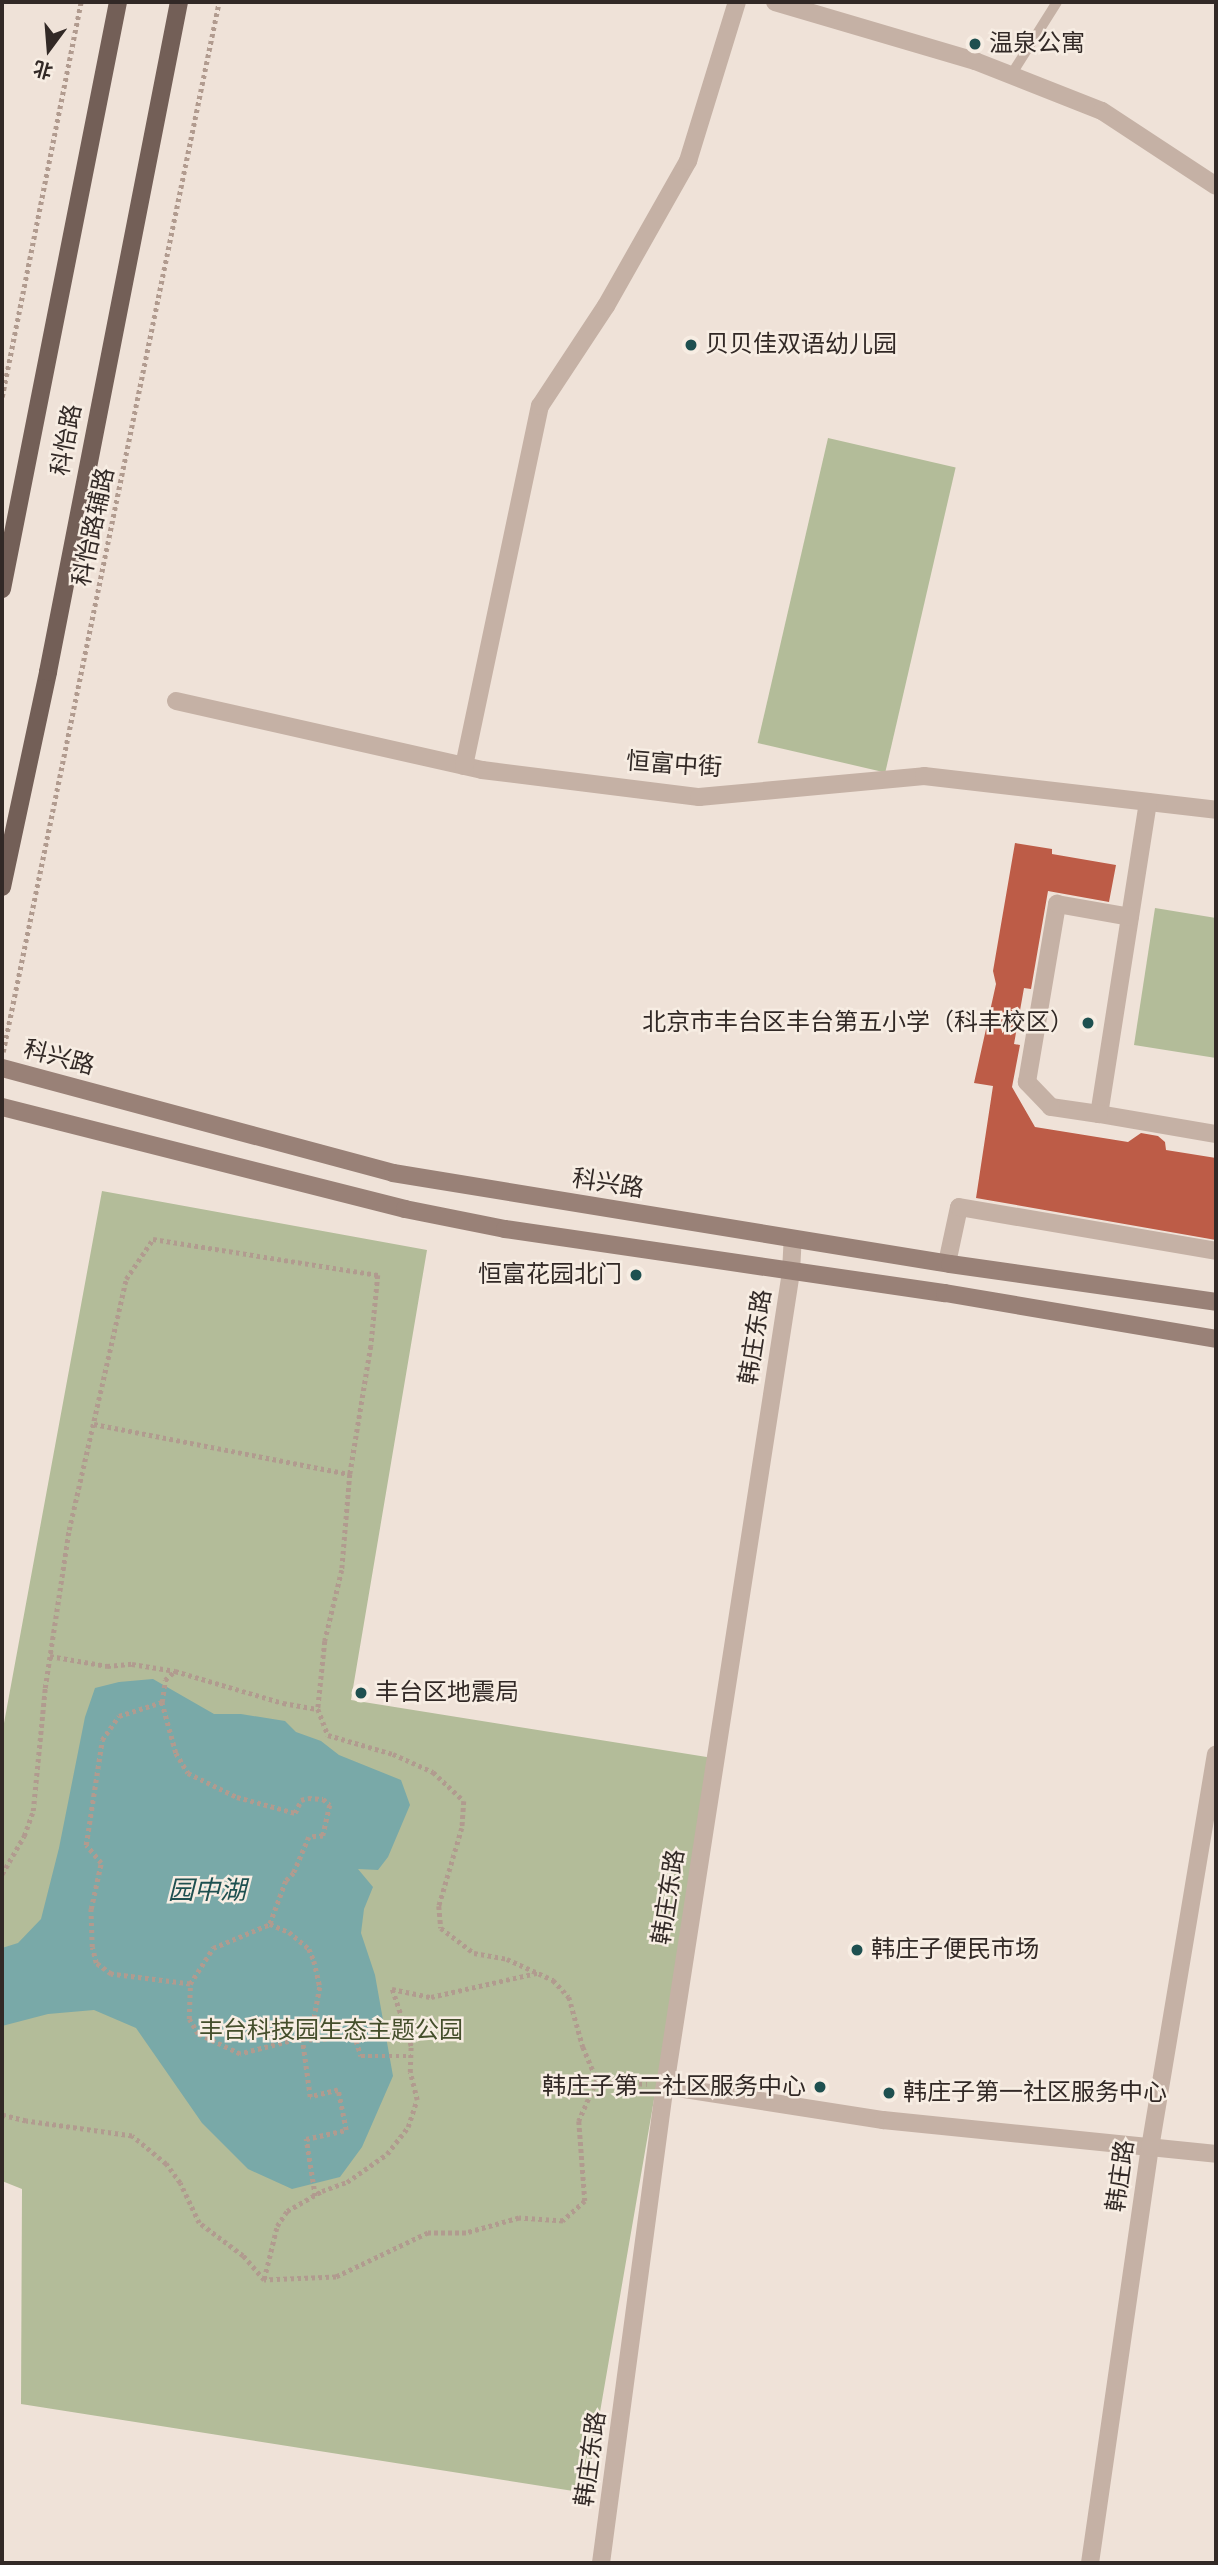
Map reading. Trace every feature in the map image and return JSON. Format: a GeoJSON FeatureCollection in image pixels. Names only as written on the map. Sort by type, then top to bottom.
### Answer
{"type":"FeatureCollection","features":[{"type":"Feature","properties":{"kind":"main road","name":"科怡路"},"geometry":{"type":"LineString","coordinates":[[2,589],[118,2]]}},
{"type":"Feature","properties":{"kind":"main road","name":"科怡路"},"geometry":{"type":"LineString","coordinates":[[2,887],[48,672],[179,2]]}},
{"type":"Feature","properties":{"kind":"main road","name":"科兴路"},"geometry":{"type":"LineString","coordinates":[[2,1068],[393,1173],[947,1264],[1216,1302]]}},
{"type":"Feature","properties":{"kind":"main road"},"geometry":{"type":"LineString","coordinates":[[2,1107],[418,1211],[505,1229],[945,1293],[1216,1339]]}},
{"type":"Feature","properties":{"kind":"street"},"geometry":{"type":"LineString","coordinates":[[464,766],[540,406],[606,306],[688,161],[737,2]]}},
{"type":"Feature","properties":{"kind":"street"},"geometry":{"type":"LineString","coordinates":[[775,2],[975,61],[1102,111],[1216,186]]}},
{"type":"Feature","properties":{"kind":"street","name":"恒富中街"},"geometry":{"type":"LineString","coordinates":[[177,701],[464,766],[699,797],[924,776],[1216,810]]}},
{"type":"Feature","properties":{"kind":"street"},"geometry":{"type":"LineString","coordinates":[[1099,1114],[1149,802]]}},
{"type":"Feature","properties":{"kind":"street"},"geometry":{"type":"LineString","coordinates":[[1130,918],[1057,904],[1027,1082],[1051,1107],[1216,1134]]}},
{"type":"Feature","properties":{"kind":"street"},"geometry":{"type":"LineString","coordinates":[[947,1264],[959,1207],[1216,1251]]}},
{"type":"Feature","properties":{"kind":"street","name":"韩庄东路"},"geometry":{"type":"LineString","coordinates":[[601,2563],[665,2086],[791,1272],[793,1239]]}},
{"type":"Feature","properties":{"kind":"street","name":"韩庄路"},"geometry":{"type":"LineString","coordinates":[[1090,2563],[1150,2148],[1216,1755]]}},
{"type":"Feature","properties":{"kind":"street"},"geometry":{"type":"LineString","coordinates":[[665,2086],[883,2120],[1216,2154]]}},
{"type":"Feature","properties":{"kind":"lane"},"geometry":{"type":"LineString","coordinates":[[1011,75],[1057,2]]}},
{"type":"Feature","properties":{"kind":"path"},"geometry":{"type":"LineString","coordinates":[[2,397],[81,2]]}},
{"type":"Feature","properties":{"kind":"path","name":"科怡路辅路"},"geometry":{"type":"LineString","coordinates":[[2,1059],[219,2]]}},
{"type":"Feature","properties":{"kind":"path"},"geometry":{"type":"LineString","coordinates":[[2,1874],[24,1836],[33,1811],[50,1656],[69,1530],[126,1279],[153,1239],[260,1259],[378,1275],[371,1346],[350,1474],[342,1570],[325,1641],[318,1709],[328,1735],[393,1754],[433,1772],[464,1801],[462,1828],[439,1906],[441,1928],[474,1953],[507,1959],[553,1980],[569,1997],[583,2047],[597,2080],[579,2122],[585,2201],[563,2221],[519,2218],[466,2233],[428,2233],[336,2277],[264,2280]]}},
{"type":"Feature","properties":{"kind":"path"},"geometry":{"type":"LineString","coordinates":[[94,1424],[350,1474]]}},
{"type":"Feature","properties":{"kind":"path"},"geometry":{"type":"LineString","coordinates":[[50,1656],[107,1666],[132,1664],[175,1671],[283,1703],[318,1709]]}},
{"type":"Feature","properties":{"kind":"path"},"geometry":{"type":"LineString","coordinates":[[175,1671],[165,1680],[162,1702],[176,1753],[188,1773],[237,1797],[295,1813],[301,1800],[308,1798],[323,1799],[330,1805],[323,1836],[309,1837],[294,1873],[286,1881],[270,1924]]}},
{"type":"Feature","properties":{"kind":"path"},"geometry":{"type":"LineString","coordinates":[[162,1702],[119,1716],[102,1740],[86,1845],[101,1863],[91,1909],[92,1947],[96,1963],[111,1974],[190,1984]]}},
{"type":"Feature","properties":{"kind":"path"},"geometry":{"type":"LineString","coordinates":[[302,2038],[312,2030],[320,1987],[309,1950],[289,1932],[270,1924],[213,1948],[190,1984],[189,2019],[198,2034],[240,2054],[302,2038],[316,2040],[354,2035],[361,2056],[411,2056]]}},
{"type":"Feature","properties":{"kind":"path"},"geometry":{"type":"LineString","coordinates":[[264,2280],[277,2225],[287,2211],[347,2182],[387,2154],[408,2127],[417,2100],[410,2072],[411,2056],[404,2019],[392,1989],[431,1997],[538,1973]]}},
{"type":"Feature","properties":{"kind":"path"},"geometry":{"type":"LineString","coordinates":[[302,2038],[310,2096],[338,2090],[346,2130],[306,2139],[315,2196]]}},
{"type":"Feature","properties":{"kind":"path"},"geometry":{"type":"LineString","coordinates":[[597,2080],[665,2086]]}},
{"type":"Feature","properties":{"kind":"path"},"geometry":{"type":"LineString","coordinates":[[2,2115],[26,2122],[132,2136],[166,2164],[180,2183],[199,2224],[243,2256],[264,2280]]}},
{"type":"Feature","properties":{"kind":"green space"},"geometry":{"type":"Polygon","coordinates":[[[828,438],[956,467],[885,772],[758,743],[828,438]]]}},
{"type":"Feature","properties":{"kind":"green space"},"geometry":{"type":"Polygon","coordinates":[[[1155,908],[1216,918],[1216,1058],[1134,1045],[1155,908]]]}},
{"type":"Feature","properties":{"kind":"green space","name":"丰台科技园生态主题公园"},"geometry":{"type":"Polygon","coordinates":[[[102,1191],[427,1250],[351,1700],[713,1758],[586,2493],[21,2404],[22,2189],[2,2181],[2,1734],[102,1191]]]}},
{"type":"Feature","properties":{"kind":"water","name":"园中湖"},"geometry":{"type":"Polygon","coordinates":[[[153,1679],[214,1714],[241,1714],[285,1721],[296,1732],[321,1741],[339,1755],[401,1780],[410,1805],[388,1857],[378,1870],[358,1869],[373,1887],[364,1909],[361,1933],[375,1975],[393,2076],[362,2147],[340,2177],[292,2189],[248,2169],[202,2123],[136,2028],[94,2010],[48,2014],[2,2026],[2,1948],[18,1943],[41,1919],[59,1848],[85,1717],[95,1688],[119,1682],[153,1679]]]}},
{"type":"Feature","properties":{"kind":"building"},"geometry":{"type":"Polygon","coordinates":[[[1015,843],[1052,849],[1052,854],[1116,865],[1109,902],[1048,891],[1031,989],[1024,988],[1014,1044],[1020,1045],[1012,1087],[1035,1127],[1128,1142],[1141,1133],[1158,1136],[1165,1142],[1166,1150],[1216,1158],[1216,1240],[976,1198],[993,1086],[974,1083],[996,984],[993,971],[1015,843]]]}},
{"type":"Feature","properties":{"kind":"place","name":"温泉公寓"},"geometry":{"type":"Point","coordinates":[975,44]}},
{"type":"Feature","properties":{"kind":"place","name":"贝贝佳双语幼儿园"},"geometry":{"type":"Point","coordinates":[691,345]}},
{"type":"Feature","properties":{"kind":"place","name":"北京市丰台区丰台第五小学（科丰校区）"},"geometry":{"type":"Point","coordinates":[1088,1023]}},
{"type":"Feature","properties":{"kind":"place","name":"恒富花园北门"},"geometry":{"type":"Point","coordinates":[636,1275]}},
{"type":"Feature","properties":{"kind":"place","name":"丰台区地震局"},"geometry":{"type":"Point","coordinates":[361,1693]}},
{"type":"Feature","properties":{"kind":"place","name":"韩庄子便民市场"},"geometry":{"type":"Point","coordinates":[857,1950]}},
{"type":"Feature","properties":{"kind":"place","name":"韩庄子第二社区服务中心"},"geometry":{"type":"Point","coordinates":[820,2087]}},
{"type":"Feature","properties":{"kind":"place","name":"韩庄子第一社区服务中心"},"geometry":{"type":"Point","coordinates":[889,2093]}}]}
